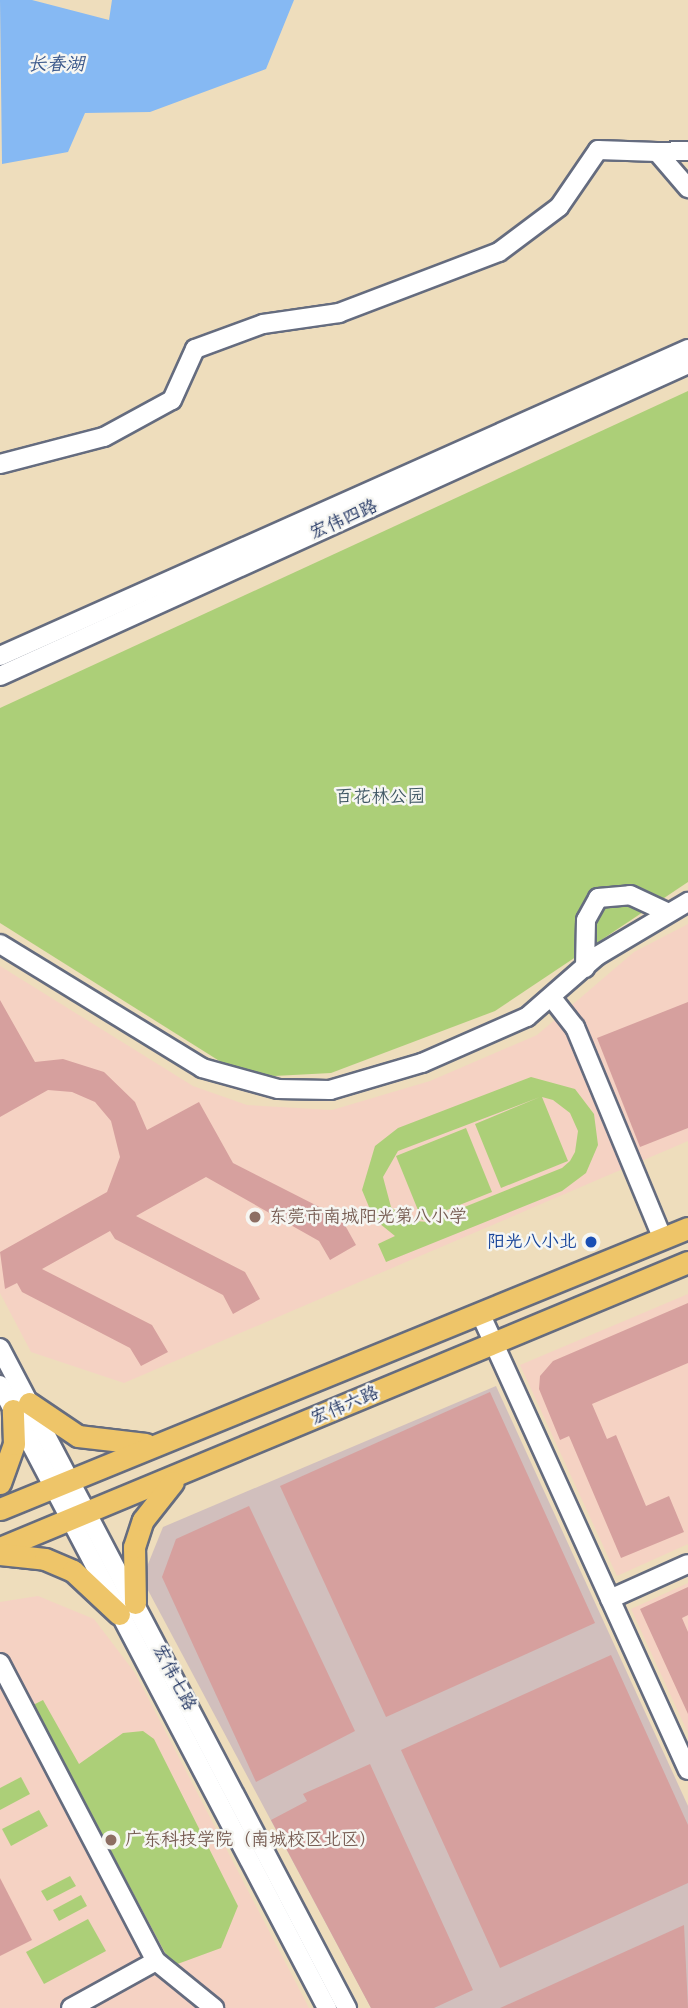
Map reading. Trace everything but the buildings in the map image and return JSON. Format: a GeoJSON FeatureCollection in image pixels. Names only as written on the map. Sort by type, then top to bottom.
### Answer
{"type":"FeatureCollection","features":[{"type":"Feature","properties":{"kind":"main road","name":"宏伟六路"},"geometry":{"type":"LineString","coordinates":[[0,1509],[688,1228]]}},
{"type":"Feature","properties":{"kind":"main road","name":"宏伟六路"},"geometry":{"type":"LineString","coordinates":[[0,1548],[688,1262]]}},
{"type":"Feature","properties":{"kind":"main road"},"geometry":{"type":"LineString","coordinates":[[0,1483],[14,1444],[21,1407],[87,1439],[136,1446],[166,1441]]}},
{"type":"Feature","properties":{"kind":"main road"},"geometry":{"type":"LineString","coordinates":[[0,1554],[45,1559],[74,1572],[127,1609],[137,1538],[158,1496],[178,1476]]}},
{"type":"Feature","properties":{"kind":"street"},"geometry":{"type":"LineString","coordinates":[[0,464],[104,437],[172,400],[195,349],[263,324],[339,313],[499,252],[559,207],[598,150],[688,151]]}},
{"type":"Feature","properties":{"kind":"street"},"geometry":{"type":"LineString","coordinates":[[657,152],[688,188]]}},
{"type":"Feature","properties":{"kind":"street","name":"宏伟四路"},"geometry":{"type":"LineString","coordinates":[[0,656],[688,349]]}},
{"type":"Feature","properties":{"kind":"street","name":"宏伟四路"},"geometry":{"type":"LineString","coordinates":[[0,676],[688,364]]}},
{"type":"Feature","properties":{"kind":"street"},"geometry":{"type":"LineString","coordinates":[[585,968],[586,920],[598,898],[630,895],[666,912]]}},
{"type":"Feature","properties":{"kind":"street"},"geometry":{"type":"LineString","coordinates":[[0,944],[202,1068],[278,1089],[356,1086],[527,1017],[585,968],[666,912],[688,902]]}},
{"type":"Feature","properties":{"kind":"street"},"geometry":{"type":"LineString","coordinates":[[552,998],[575,1027],[663,1238]]}},
{"type":"Feature","properties":{"kind":"street"},"geometry":{"type":"LineString","coordinates":[[480,1313],[688,1770]]}},
{"type":"Feature","properties":{"kind":"street","name":"宏伟七路"},"geometry":{"type":"LineString","coordinates":[[0,1348],[21,1407],[78,1516],[347,2008]]}},
{"type":"Feature","properties":{"kind":"street","name":"宏伟七路"},"geometry":{"type":"LineString","coordinates":[[0,1385],[21,1407]]}},
{"type":"Feature","properties":{"kind":"street"},"geometry":{"type":"LineString","coordinates":[[610,1599],[688,1564]]}},
{"type":"Feature","properties":{"kind":"street","name":"宏伟七路"},"geometry":{"type":"LineString","coordinates":[[127,1609],[327,2008]]}},
{"type":"Feature","properties":{"kind":"street"},"geometry":{"type":"LineString","coordinates":[[0,1663],[156,1961],[214,2008]]}},
{"type":"Feature","properties":{"kind":"street"},"geometry":{"type":"LineString","coordinates":[[71,2008],[156,1961]]}},
{"type":"Feature","properties":{"kind":"shaded area","name":"东莞市南城阳光第八小学"},"geometry":{"type":"Polygon","coordinates":[[[688,924],[688,1141],[124,1383],[31,1352],[0,1293],[0,966],[193,1086],[247,1105],[332,1110],[430,1081],[537,1035],[634,952],[688,924]]]}},
{"type":"Feature","properties":{"kind":"shaded area"},"geometry":{"type":"Polygon","coordinates":[[[688,1294],[688,1544],[617,1576],[520,1365],[688,1294]]]}},
{"type":"Feature","properties":{"kind":"shaded area"},"geometry":{"type":"Polygon","coordinates":[[[496,1386],[688,1806],[688,2008],[371,2008],[142,1579],[163,1527],[496,1386]]]}},
{"type":"Feature","properties":{"kind":"shaded area"},"geometry":{"type":"Polygon","coordinates":[[[688,1583],[688,1733],[631,1609],[688,1583]]]}},
{"type":"Feature","properties":{"kind":"shaded area","name":"广东科技学院（南城校区北区）"},"geometry":{"type":"Polygon","coordinates":[[[38,1596],[94,1619],[135,1673],[309,2008],[0,2008],[0,1602],[38,1596]]]}},
{"type":"Feature","properties":{"kind":"green space","name":"百花林公园"},"geometry":{"type":"Polygon","coordinates":[[[688,391],[688,882],[495,1011],[331,1073],[274,1076],[229,1067],[0,923],[0,708],[688,391]]]}},
{"type":"Feature","properties":{"kind":"green space"},"geometry":{"type":"Polygon","coordinates":[[[531,1077],[575,1089],[594,1114],[598,1145],[586,1173],[562,1191],[386,1262],[378,1244],[395,1236],[374,1219],[362,1190],[375,1146],[398,1128],[531,1077]],[[540,1097],[398,1151],[383,1177],[391,1207],[407,1220],[427,1222],[562,1168],[570,1161],[575,1152],[578,1131],[570,1113],[553,1100],[542,1097],[568,1161],[501,1188],[475,1124],[540,1097]]]}},
{"type":"Feature","properties":{"kind":"green space"},"geometry":{"type":"Polygon","coordinates":[[[466,1128],[492,1192],[422,1220],[396,1156],[466,1128]]]}},
{"type":"Feature","properties":{"kind":"green space"},"geometry":{"type":"Polygon","coordinates":[[[43,1700],[79,1764],[123,1733],[143,1731],[154,1739],[238,1906],[221,1948],[172,1966],[33,1705],[43,1700]]]}},
{"type":"Feature","properties":{"kind":"green space"},"geometry":{"type":"Polygon","coordinates":[[[21,1777],[30,1794],[0,1810],[0,1788],[21,1777]]]}},
{"type":"Feature","properties":{"kind":"green space"},"geometry":{"type":"Polygon","coordinates":[[[39,1810],[48,1826],[11,1846],[2,1829],[39,1810]]]}},
{"type":"Feature","properties":{"kind":"green space"},"geometry":{"type":"Polygon","coordinates":[[[70,1876],[76,1886],[47,1901],[41,1891],[70,1876]]]}},
{"type":"Feature","properties":{"kind":"green space"},"geometry":{"type":"Polygon","coordinates":[[[81,1895],[87,1906],[59,1921],[53,1910],[81,1895]]]}},
{"type":"Feature","properties":{"kind":"green space"},"geometry":{"type":"Polygon","coordinates":[[[88,1919],[106,1951],[44,1984],[26,1952],[88,1919]]]}},
{"type":"Feature","properties":{"kind":"water","name":"长春湖"},"geometry":{"type":"Polygon","coordinates":[[[0,0],[32,0],[109,20],[112,0],[294,0],[266,69],[150,112],[85,113],[68,152],[2,164],[0,0]]]}},
{"type":"Feature","properties":{"kind":"place","name":"东莞市南城阳光第八小学"},"geometry":{"type":"Point","coordinates":[255,1217]}},
{"type":"Feature","properties":{"kind":"place","name":"阳光八小北"},"geometry":{"type":"Point","coordinates":[591,1242]}},
{"type":"Feature","properties":{"kind":"place","name":"广东科技学院（南城校区北区）"},"geometry":{"type":"Point","coordinates":[111,1840]}}]}
